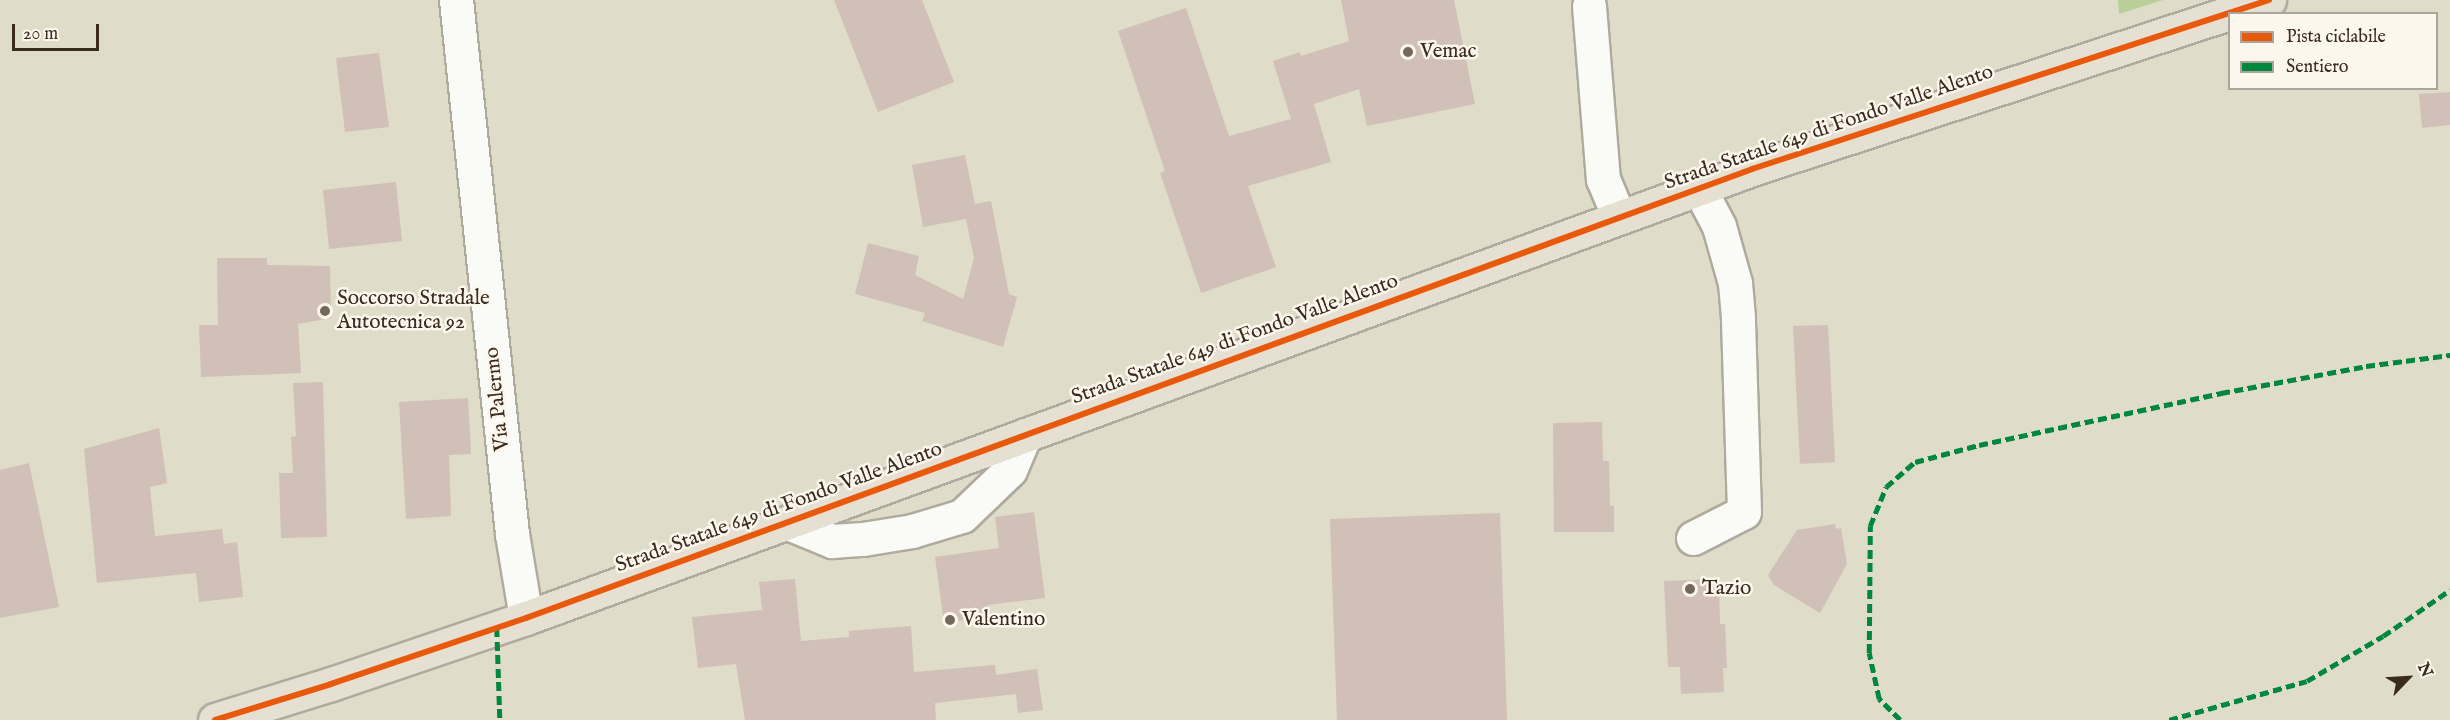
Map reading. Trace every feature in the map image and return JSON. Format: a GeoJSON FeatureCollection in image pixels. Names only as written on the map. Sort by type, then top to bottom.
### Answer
{"type":"FeatureCollection","features":[{"type":"Feature","properties":{"kind":"main road","name":"Strada Statale 649 di Fondo Valle Alento"},"geometry":{"type":"LineString","coordinates":[[2233,12],[2269,0]]}},
{"type":"Feature","properties":{"kind":"main road","name":"Strada Statale 649 di Fondo Valle Alento"},"geometry":{"type":"LineString","coordinates":[[215,720],[331,684],[526,618],[1699,188],[2228,14]]}},
{"type":"Feature","properties":{"kind":"street","name":"Via Palermo"},"geometry":{"type":"LineString","coordinates":[[456,0],[512,534],[526,618]]}},
{"type":"Feature","properties":{"kind":"street"},"geometry":{"type":"LineString","coordinates":[[1589,6],[1603,179],[1618,217]]}},
{"type":"Feature","properties":{"kind":"street"},"geometry":{"type":"LineString","coordinates":[[1693,538],[1744,512],[1735,283],[1719,226],[1699,188]]}},
{"type":"Feature","properties":{"kind":"street"},"geometry":{"type":"LineString","coordinates":[[788,523],[832,541],[863,539],[912,531],[962,516],[1010,470],[1025,435]]}},
{"type":"Feature","properties":{"kind":"green space"},"geometry":{"type":"Polygon","coordinates":[[[2118,0],[2163,0],[2119,14],[2118,0]]]}},
{"type":"Feature","properties":{"kind":"building"},"geometry":{"type":"Polygon","coordinates":[[[834,0],[922,0],[954,82],[878,112],[834,0]]]}},
{"type":"Feature","properties":{"kind":"building"},"geometry":{"type":"Polygon","coordinates":[[[1341,0],[1454,0],[1475,104],[1367,126],[1359,89],[1314,104],[1331,162],[1248,186],[1276,267],[1201,293],[1160,173],[1165,171],[1118,31],[1186,8],[1229,136],[1291,119],[1273,61],[1300,52],[1301,56],[1349,41],[1341,0]]]}},
{"type":"Feature","properties":{"kind":"building"},"geometry":{"type":"Polygon","coordinates":[[[379,53],[389,127],[345,132],[336,58],[379,53]]]}},
{"type":"Feature","properties":{"kind":"building"},"geometry":{"type":"Polygon","coordinates":[[[2450,92],[2450,125],[2422,128],[2419,94],[2450,92]]]}},
{"type":"Feature","properties":{"kind":"building"},"geometry":{"type":"Polygon","coordinates":[[[965,155],[975,204],[991,201],[1009,294],[1017,297],[1003,347],[922,321],[925,313],[855,294],[868,243],[919,256],[915,275],[963,299],[974,258],[966,219],[923,227],[912,165],[965,155]]]}},
{"type":"Feature","properties":{"kind":"building"},"geometry":{"type":"Polygon","coordinates":[[[396,182],[402,241],[329,249],[323,190],[396,182]]]}},
{"type":"Feature","properties":{"kind":"building"},"geometry":{"type":"Polygon","coordinates":[[[217,258],[267,258],[267,265],[330,266],[331,318],[298,324],[301,373],[201,377],[199,325],[218,325],[217,258]]]}},
{"type":"Feature","properties":{"kind":"building"},"geometry":{"type":"Polygon","coordinates":[[[1828,325],[1835,462],[1800,464],[1793,326],[1828,325]]]}},
{"type":"Feature","properties":{"kind":"building"},"geometry":{"type":"Polygon","coordinates":[[[323,382],[327,537],[281,538],[279,473],[293,473],[291,437],[296,436],[293,383],[323,382]]]}},
{"type":"Feature","properties":{"kind":"building"},"geometry":{"type":"Polygon","coordinates":[[[468,398],[471,454],[449,455],[451,516],[406,519],[399,402],[468,398]]]}},
{"type":"Feature","properties":{"kind":"building"},"geometry":{"type":"Polygon","coordinates":[[[1602,422],[1603,461],[1609,461],[1610,506],[1614,506],[1614,532],[1554,532],[1553,423],[1602,422]]]}},
{"type":"Feature","properties":{"kind":"building"},"geometry":{"type":"Polygon","coordinates":[[[159,428],[167,483],[150,487],[155,536],[222,529],[224,544],[237,542],[243,597],[199,602],[196,573],[97,583],[84,449],[159,428]]]}},
{"type":"Feature","properties":{"kind":"building"},"geometry":{"type":"Polygon","coordinates":[[[29,463],[59,607],[0,618],[0,470],[29,463]]]}},
{"type":"Feature","properties":{"kind":"building"},"geometry":{"type":"Polygon","coordinates":[[[1034,512],[1045,598],[988,605],[990,616],[944,623],[935,557],[999,548],[995,517],[1034,512]]]}},
{"type":"Feature","properties":{"kind":"building"},"geometry":{"type":"Polygon","coordinates":[[[1500,513],[1507,720],[1337,720],[1330,519],[1500,513]]]}},
{"type":"Feature","properties":{"kind":"building"},"geometry":{"type":"Polygon","coordinates":[[[1835,524],[1836,529],[1841,528],[1847,564],[1820,613],[1774,585],[1768,575],[1797,530],[1835,524]]]}},
{"type":"Feature","properties":{"kind":"building"},"geometry":{"type":"Polygon","coordinates":[[[795,579],[801,641],[849,637],[849,631],[911,626],[914,672],[995,665],[996,675],[1037,669],[1043,710],[1018,713],[1016,694],[935,703],[936,720],[745,720],[736,664],[698,668],[692,617],[762,610],[759,582],[795,579]]]}},
{"type":"Feature","properties":{"kind":"building"},"geometry":{"type":"Polygon","coordinates":[[[1719,579],[1720,624],[1725,624],[1727,668],[1723,668],[1724,692],[1681,694],[1680,667],[1668,667],[1664,581],[1719,579]]]}},
{"type":"Feature","properties":{"kind":"marked path"},"geometry":{"type":"LineString","coordinates":[[1900,720],[1879,699],[1869,653],[1870,526],[1886,487],[1915,462],[1979,445],[2221,393],[2366,366],[2450,355]]}},
{"type":"Feature","properties":{"kind":"marked path"},"geometry":{"type":"LineString","coordinates":[[2169,720],[2307,681],[2383,636],[2450,590]]}},
{"type":"Feature","properties":{"kind":"marked path"},"geometry":{"type":"LineString","coordinates":[[497,628],[500,720]]}},
{"type":"Feature","properties":{"kind":"cycle path"},"geometry":{"type":"LineString","coordinates":[[2232,12],[2269,0]]}},
{"type":"Feature","properties":{"kind":"cycle path"},"geometry":{"type":"LineString","coordinates":[[215,720],[331,684],[526,618],[1752,169],[2228,13]]}},
{"type":"Feature","properties":{"kind":"place","name":"Vemac"},"geometry":{"type":"Point","coordinates":[1408,52]}},
{"type":"Feature","properties":{"kind":"place","name":"Soccorso Stradale Autotecnica 92"},"geometry":{"type":"Point","coordinates":[325,311]}},
{"type":"Feature","properties":{"kind":"place","name":"Tazio"},"geometry":{"type":"Point","coordinates":[1690,589]}},
{"type":"Feature","properties":{"kind":"place","name":"Valentino"},"geometry":{"type":"Point","coordinates":[950,620]}}]}
